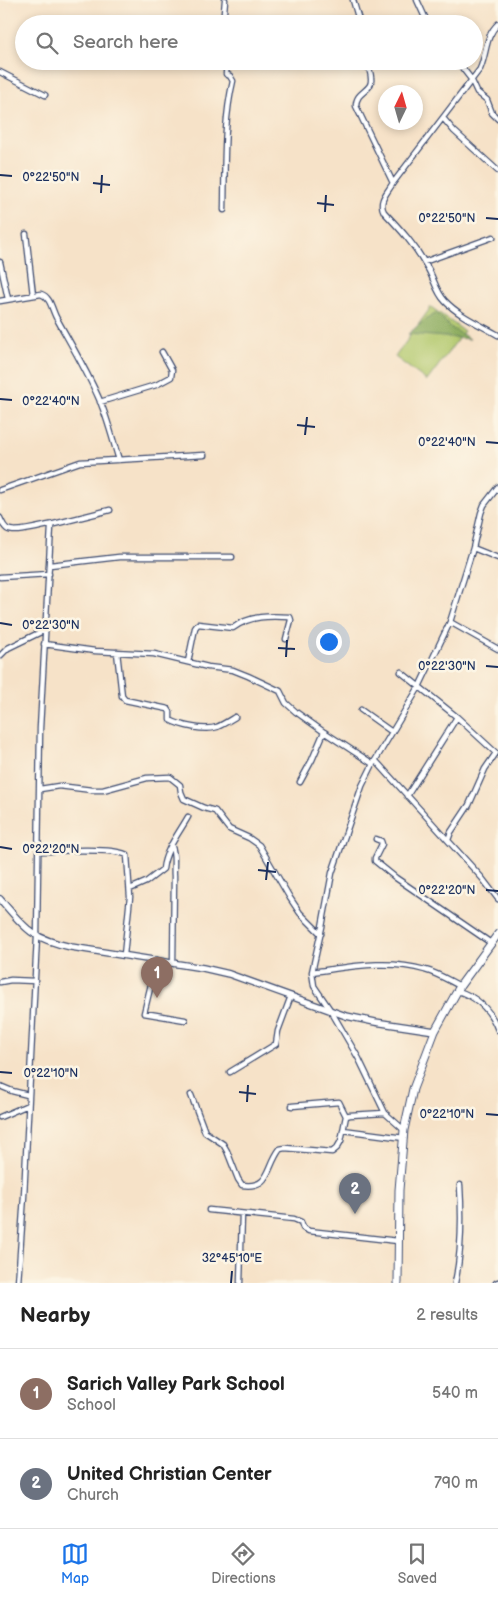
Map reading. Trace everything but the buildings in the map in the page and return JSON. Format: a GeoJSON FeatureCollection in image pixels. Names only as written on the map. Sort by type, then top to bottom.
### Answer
{"type":"FeatureCollection","features":[{"type":"Feature","properties":{"kind":"main road"},"geometry":{"type":"LineString","coordinates":[[398,1283],[399,1190],[404,1134],[413,1089],[435,1031],[459,988],[498,934]]}},
{"type":"Feature","properties":{"kind":"street"},"geometry":{"type":"LineString","coordinates":[[224,15],[225,0]]}},
{"type":"Feature","properties":{"kind":"street"},"geometry":{"type":"LineString","coordinates":[[353,0],[357,15]]}},
{"type":"Feature","properties":{"kind":"street"},"geometry":{"type":"LineString","coordinates":[[417,0],[424,15]]}},
{"type":"Feature","properties":{"kind":"street"},"geometry":{"type":"LineString","coordinates":[[483,62],[490,32],[498,24]]}},
{"type":"Feature","properties":{"kind":"street"},"geometry":{"type":"LineString","coordinates":[[224,210],[226,126],[233,81],[226,74],[226,70]]}},
{"type":"Feature","properties":{"kind":"street"},"geometry":{"type":"LineString","coordinates":[[369,70],[372,81],[370,87],[358,95],[356,106],[393,183]]}},
{"type":"Feature","properties":{"kind":"street"},"geometry":{"type":"LineString","coordinates":[[464,70],[477,92],[487,100],[492,113],[498,119]]}},
{"type":"Feature","properties":{"kind":"street"},"geometry":{"type":"LineString","coordinates":[[478,70],[393,183],[381,201],[381,207],[412,242],[438,292],[445,301],[456,311],[498,335]]}},
{"type":"Feature","properties":{"kind":"street"},"geometry":{"type":"LineString","coordinates":[[0,72],[46,95]]}},
{"type":"Feature","properties":{"kind":"street"},"geometry":{"type":"LineString","coordinates":[[442,118],[498,170]]}},
{"type":"Feature","properties":{"kind":"street"},"geometry":{"type":"LineString","coordinates":[[26,234],[33,296]]}},
{"type":"Feature","properties":{"kind":"street"},"geometry":{"type":"LineString","coordinates":[[424,262],[493,237]]}},
{"type":"Feature","properties":{"kind":"street"},"geometry":{"type":"LineString","coordinates":[[0,262],[8,299]]}},
{"type":"Feature","properties":{"kind":"street"},"geometry":{"type":"LineString","coordinates":[[0,301],[41,294],[48,299],[100,402],[119,460]]}},
{"type":"Feature","properties":{"kind":"street"},"geometry":{"type":"LineString","coordinates":[[100,402],[156,385],[171,377],[172,370],[162,352]]}},
{"type":"Feature","properties":{"kind":"street"},"geometry":{"type":"LineString","coordinates":[[0,490],[76,462],[204,455]]}},
{"type":"Feature","properties":{"kind":"street"},"geometry":{"type":"LineString","coordinates":[[404,1134],[386,1113],[359,1059],[314,986],[312,972],[321,934],[328,886],[362,786],[374,762],[419,687],[450,622],[473,548],[480,513],[498,487]]}},
{"type":"Feature","properties":{"kind":"street"},"geometry":{"type":"LineString","coordinates":[[0,518],[8,530],[15,532],[110,510]]}},
{"type":"Feature","properties":{"kind":"street"},"geometry":{"type":"LineString","coordinates":[[18,1283],[37,937],[44,644],[50,564],[50,525]]}},
{"type":"Feature","properties":{"kind":"street"},"geometry":{"type":"LineString","coordinates":[[473,548],[498,558]]}},
{"type":"Feature","properties":{"kind":"street"},"geometry":{"type":"LineString","coordinates":[[50,564],[119,557],[232,557]]}},
{"type":"Feature","properties":{"kind":"street"},"geometry":{"type":"LineString","coordinates":[[0,577],[49,574]]}},
{"type":"Feature","properties":{"kind":"street"},"geometry":{"type":"LineString","coordinates":[[188,662],[195,628],[198,624],[233,628],[244,620],[254,618],[290,617],[291,620],[286,639]]}},
{"type":"Feature","properties":{"kind":"street"},"geometry":{"type":"LineString","coordinates":[[450,622],[498,649]]}},
{"type":"Feature","properties":{"kind":"street"},"geometry":{"type":"LineString","coordinates":[[0,656],[8,648],[45,630]]}},
{"type":"Feature","properties":{"kind":"street"},"geometry":{"type":"LineString","coordinates":[[44,644],[95,651],[154,654],[221,670],[233,670],[273,687],[280,691],[286,703],[292,709],[324,732],[374,762],[448,840],[498,899]]}},
{"type":"Feature","properties":{"kind":"street"},"geometry":{"type":"LineString","coordinates":[[117,652],[122,696],[128,701],[168,709],[170,720],[180,725],[208,728],[218,726],[235,717]]}},
{"type":"Feature","properties":{"kind":"street"},"geometry":{"type":"LineString","coordinates":[[401,672],[497,752],[485,769],[469,805],[451,832],[448,840]]}},
{"type":"Feature","properties":{"kind":"street"},"geometry":{"type":"LineString","coordinates":[[361,710],[392,732]]}},
{"type":"Feature","properties":{"kind":"street"},"geometry":{"type":"LineString","coordinates":[[407,796],[457,717]]}},
{"type":"Feature","properties":{"kind":"street"},"geometry":{"type":"LineString","coordinates":[[300,782],[324,732]]}},
{"type":"Feature","properties":{"kind":"street"},"geometry":{"type":"LineString","coordinates":[[40,789],[59,786],[102,790],[146,778],[170,776],[180,785],[184,799],[204,808],[215,810],[229,828],[259,845],[295,906],[321,934]]}},
{"type":"Feature","properties":{"kind":"street"},"geometry":{"type":"LineString","coordinates":[[130,889],[146,882],[163,869],[164,861],[188,816]]}},
{"type":"Feature","properties":{"kind":"street"},"geometry":{"type":"LineString","coordinates":[[376,839],[381,841],[382,844],[375,861],[403,883],[491,943]]}},
{"type":"Feature","properties":{"kind":"street"},"geometry":{"type":"LineString","coordinates":[[172,845],[174,849],[172,864],[174,876],[174,963]]}},
{"type":"Feature","properties":{"kind":"street"},"geometry":{"type":"LineString","coordinates":[[39,851],[122,851],[127,854],[130,889],[124,954]]}},
{"type":"Feature","properties":{"kind":"street"},"geometry":{"type":"LineString","coordinates":[[0,899],[24,927],[37,937],[50,942],[229,974],[331,1011],[374,1022],[435,1031]]}},
{"type":"Feature","properties":{"kind":"street"},"geometry":{"type":"LineString","coordinates":[[157,960],[144,1013],[185,1020]]}},
{"type":"Feature","properties":{"kind":"street"},"geometry":{"type":"LineString","coordinates":[[312,972],[353,965],[380,964],[400,965],[427,970],[459,988],[486,1008],[498,1030]]}},
{"type":"Feature","properties":{"kind":"street"},"geometry":{"type":"LineString","coordinates":[[0,982],[11,980],[34,981]]}},
{"type":"Feature","properties":{"kind":"street"},"geometry":{"type":"LineString","coordinates":[[230,1072],[276,1044],[278,1031],[291,996]]}},
{"type":"Feature","properties":{"kind":"street"},"geometry":{"type":"LineString","coordinates":[[0,1086],[28,1095]]}},
{"type":"Feature","properties":{"kind":"street"},"geometry":{"type":"LineString","coordinates":[[191,1095],[205,1132],[223,1144],[242,1185],[254,1186],[260,1184],[280,1150],[285,1148],[332,1152],[337,1148],[346,1116],[339,1102],[292,1106]]}},
{"type":"Feature","properties":{"kind":"street"},"geometry":{"type":"LineString","coordinates":[[0,1117],[28,1105]]}},
{"type":"Feature","properties":{"kind":"street"},"geometry":{"type":"LineString","coordinates":[[346,1116],[386,1113]]}},
{"type":"Feature","properties":{"kind":"street"},"geometry":{"type":"LineString","coordinates":[[343,1130],[404,1134]]}},
{"type":"Feature","properties":{"kind":"street"},"geometry":{"type":"LineString","coordinates":[[456,1283],[460,1258],[460,1185]]}},
{"type":"Feature","properties":{"kind":"street"},"geometry":{"type":"LineString","coordinates":[[209,1210],[298,1220],[303,1228],[308,1231],[398,1241]]}},
{"type":"Feature","properties":{"kind":"street"},"geometry":{"type":"LineString","coordinates":[[240,1283],[242,1214]]}},
{"type":"Feature","properties":{"kind":"green space"},"geometry":{"type":"Polygon","coordinates":[[[431,307],[464,331],[427,381],[395,357],[431,307]]]}},
{"type":"Feature","properties":{"kind":"green space"},"geometry":{"type":"Polygon","coordinates":[[[437,313],[450,327],[470,339],[408,334],[437,313]]]}},
{"type":"Feature","properties":{"kind":"place","name":"Sarich Valley Park School"},"geometry":{"type":"Point","coordinates":[157,998]}},
{"type":"Feature","properties":{"kind":"place","name":"United Christian Center"},"geometry":{"type":"Point","coordinates":[355,1214]}}]}
